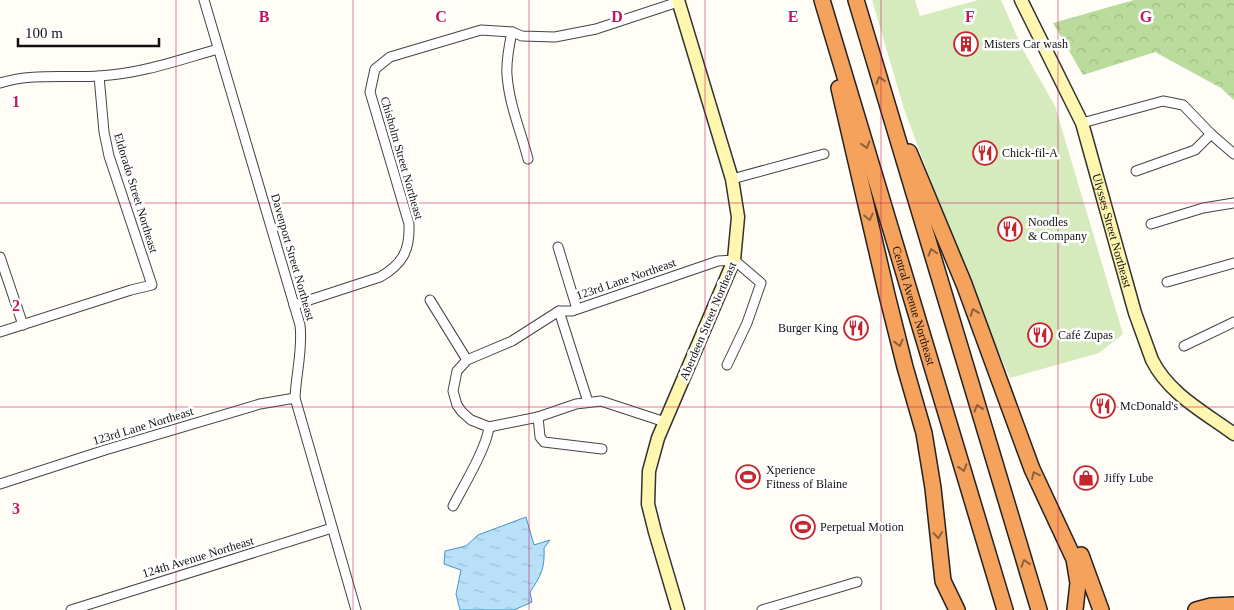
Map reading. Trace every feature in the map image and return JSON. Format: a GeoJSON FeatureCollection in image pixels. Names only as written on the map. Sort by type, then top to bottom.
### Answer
{"type":"FeatureCollection","features":[{"type":"Feature","properties":{"kind":"highway","name":"Central Avenue Northeast"},"geometry":{"type":"LineString","coordinates":[[822,0],[1005,610]]}},
{"type":"Feature","properties":{"kind":"highway"},"geometry":{"type":"LineString","coordinates":[[856,0],[1039,610]]}},
{"type":"Feature","properties":{"kind":"highway"},"geometry":{"type":"LineString","coordinates":[[827,15],[832,60],[885,286],[924,433],[933,488],[943,581],[957,610]]}},
{"type":"Feature","properties":{"kind":"highway"},"geometry":{"type":"LineString","coordinates":[[887,103],[920,174],[973,307],[1032,470],[1070,550],[1076,568],[1078,591],[1075,610]]}},
{"type":"Feature","properties":{"kind":"highway"},"geometry":{"type":"LineString","coordinates":[[1050,508],[1069,532],[1080,553],[1101,610]]}},
{"type":"Feature","properties":{"kind":"highway"},"geometry":{"type":"LineString","coordinates":[[943,581],[940,590],[944,610]]}},
{"type":"Feature","properties":{"kind":"highway"},"geometry":{"type":"LineString","coordinates":[[1196,610],[1211,606],[1234,606]]}},
{"type":"Feature","properties":{"kind":"street","name":"Davenport Street Northeast"},"geometry":{"type":"LineString","coordinates":[[204,0],[300,325],[302,339],[295,380],[297,412],[356,610]]}},
{"type":"Feature","properties":{"kind":"street","name":"Ulysses Street Northeast"},"geometry":{"type":"LineString","coordinates":[[1021,0],[1082,123],[1135,313],[1152,360],[1177,394],[1234,434]]}},
{"type":"Feature","properties":{"kind":"street"},"geometry":{"type":"LineString","coordinates":[[528,160],[507,74],[512,32],[522,36],[556,37],[596,28],[678,1]]}},
{"type":"Feature","properties":{"kind":"street","name":"Aberdeen Street Northeast"},"geometry":{"type":"LineString","coordinates":[[678,1],[732,180],[738,217],[734,260],[658,438],[649,471],[648,504],[678,610]]}},
{"type":"Feature","properties":{"kind":"street","name":"Chisholm Street Northeast"},"geometry":{"type":"LineString","coordinates":[[294,305],[380,277],[391,271],[405,254],[408,245],[409,224],[370,92],[375,69],[390,57],[469,32],[481,30],[512,32]]}},
{"type":"Feature","properties":{"kind":"street"},"geometry":{"type":"LineString","coordinates":[[0,83],[12,79],[50,76],[98,76],[134,73],[218,49]]}},
{"type":"Feature","properties":{"kind":"street","name":"Eldorado Street Northeast"},"geometry":{"type":"LineString","coordinates":[[23,325],[131,290],[152,286],[109,156],[104,132],[98,76]]}},
{"type":"Feature","properties":{"kind":"street"},"geometry":{"type":"LineString","coordinates":[[1082,123],[1163,102],[1183,105],[1211,134],[1234,154]]}},
{"type":"Feature","properties":{"kind":"street"},"geometry":{"type":"LineString","coordinates":[[1136,171],[1195,150],[1211,134]]}},
{"type":"Feature","properties":{"kind":"street"},"geometry":{"type":"LineString","coordinates":[[732,180],[824,154]]}},
{"type":"Feature","properties":{"kind":"street"},"geometry":{"type":"LineString","coordinates":[[1151,224],[1203,208],[1234,203]]}},
{"type":"Feature","properties":{"kind":"street"},"geometry":{"type":"LineString","coordinates":[[558,247],[577,308]]}},
{"type":"Feature","properties":{"kind":"street"},"geometry":{"type":"LineString","coordinates":[[0,256],[23,325],[0,332]]}},
{"type":"Feature","properties":{"kind":"street"},"geometry":{"type":"LineString","coordinates":[[728,364],[747,323],[761,283],[734,260]]}},
{"type":"Feature","properties":{"kind":"street","name":"123rd Lane Northeast"},"geometry":{"type":"LineString","coordinates":[[467,360],[512,341],[559,311],[572,311],[718,261],[734,260]]}},
{"type":"Feature","properties":{"kind":"street"},"geometry":{"type":"LineString","coordinates":[[1167,282],[1234,263]]}},
{"type":"Feature","properties":{"kind":"street"},"geometry":{"type":"LineString","coordinates":[[430,300],[467,360],[457,372],[452,391],[457,405],[471,420],[489,428],[538,417],[576,404],[588,402],[606,403],[665,422]]}},
{"type":"Feature","properties":{"kind":"street"},"geometry":{"type":"LineString","coordinates":[[559,311],[588,402]]}},
{"type":"Feature","properties":{"kind":"street"},"geometry":{"type":"LineString","coordinates":[[1184,346],[1234,322]]}},
{"type":"Feature","properties":{"kind":"street","name":"123rd Lane Northeast"},"geometry":{"type":"LineString","coordinates":[[0,484],[104,450],[260,404],[295,398]]}},
{"type":"Feature","properties":{"kind":"street"},"geometry":{"type":"LineString","coordinates":[[538,417],[540,437],[544,442],[602,449]]}},
{"type":"Feature","properties":{"kind":"street"},"geometry":{"type":"LineString","coordinates":[[453,506],[489,435],[489,428]]}},
{"type":"Feature","properties":{"kind":"street","name":"124th Avenue Northeast"},"geometry":{"type":"LineString","coordinates":[[71,610],[332,528]]}},
{"type":"Feature","properties":{"kind":"street"},"geometry":{"type":"LineString","coordinates":[[762,610],[856,582]]}},
{"type":"Feature","properties":{"kind":"street"},"geometry":{"type":"LineString","coordinates":[[1226,610],[1234,606]]}},
{"type":"Feature","properties":{"kind":"green space"},"geometry":{"type":"Polygon","coordinates":[[[872,0],[915,0],[920,16],[978,0],[1001,0],[1023,50],[1055,106],[1123,334],[1099,353],[1010,378],[969,283],[904,109],[872,0]]]}},
{"type":"Feature","properties":{"kind":"green space"},"geometry":{"type":"Polygon","coordinates":[[[1134,0],[1234,0],[1234,100],[1221,88],[1155,52],[1083,75],[1053,23],[1134,0]]]}},
{"type":"Feature","properties":{"kind":"water"},"geometry":{"type":"Polygon","coordinates":[[[526,517],[534,545],[550,540],[544,548],[542,572],[530,592],[532,602],[514,610],[460,610],[456,594],[461,570],[444,564],[445,551],[466,546],[478,535],[526,517]]]}},
{"type":"Feature","properties":{"kind":"place","name":"Misters Car wash"},"geometry":{"type":"Point","coordinates":[966,44]}},
{"type":"Feature","properties":{"kind":"place","name":"Chick-fil-A"},"geometry":{"type":"Point","coordinates":[985,153]}},
{"type":"Feature","properties":{"kind":"place","name":"Noodles & Company"},"geometry":{"type":"Point","coordinates":[1010,229]}},
{"type":"Feature","properties":{"kind":"place","name":"Burger King"},"geometry":{"type":"Point","coordinates":[856,328]}},
{"type":"Feature","properties":{"kind":"place","name":"Café Zupas"},"geometry":{"type":"Point","coordinates":[1040,335]}},
{"type":"Feature","properties":{"kind":"place","name":"McDonald's"},"geometry":{"type":"Point","coordinates":[1103,406]}},
{"type":"Feature","properties":{"kind":"place","name":"Xperience Fitness of Blaine"},"geometry":{"type":"Point","coordinates":[748,477]}},
{"type":"Feature","properties":{"kind":"place","name":"Jiffy Lube"},"geometry":{"type":"Point","coordinates":[1086,478]}},
{"type":"Feature","properties":{"kind":"place","name":"Perpetual Motion"},"geometry":{"type":"Point","coordinates":[803,527]}}]}
